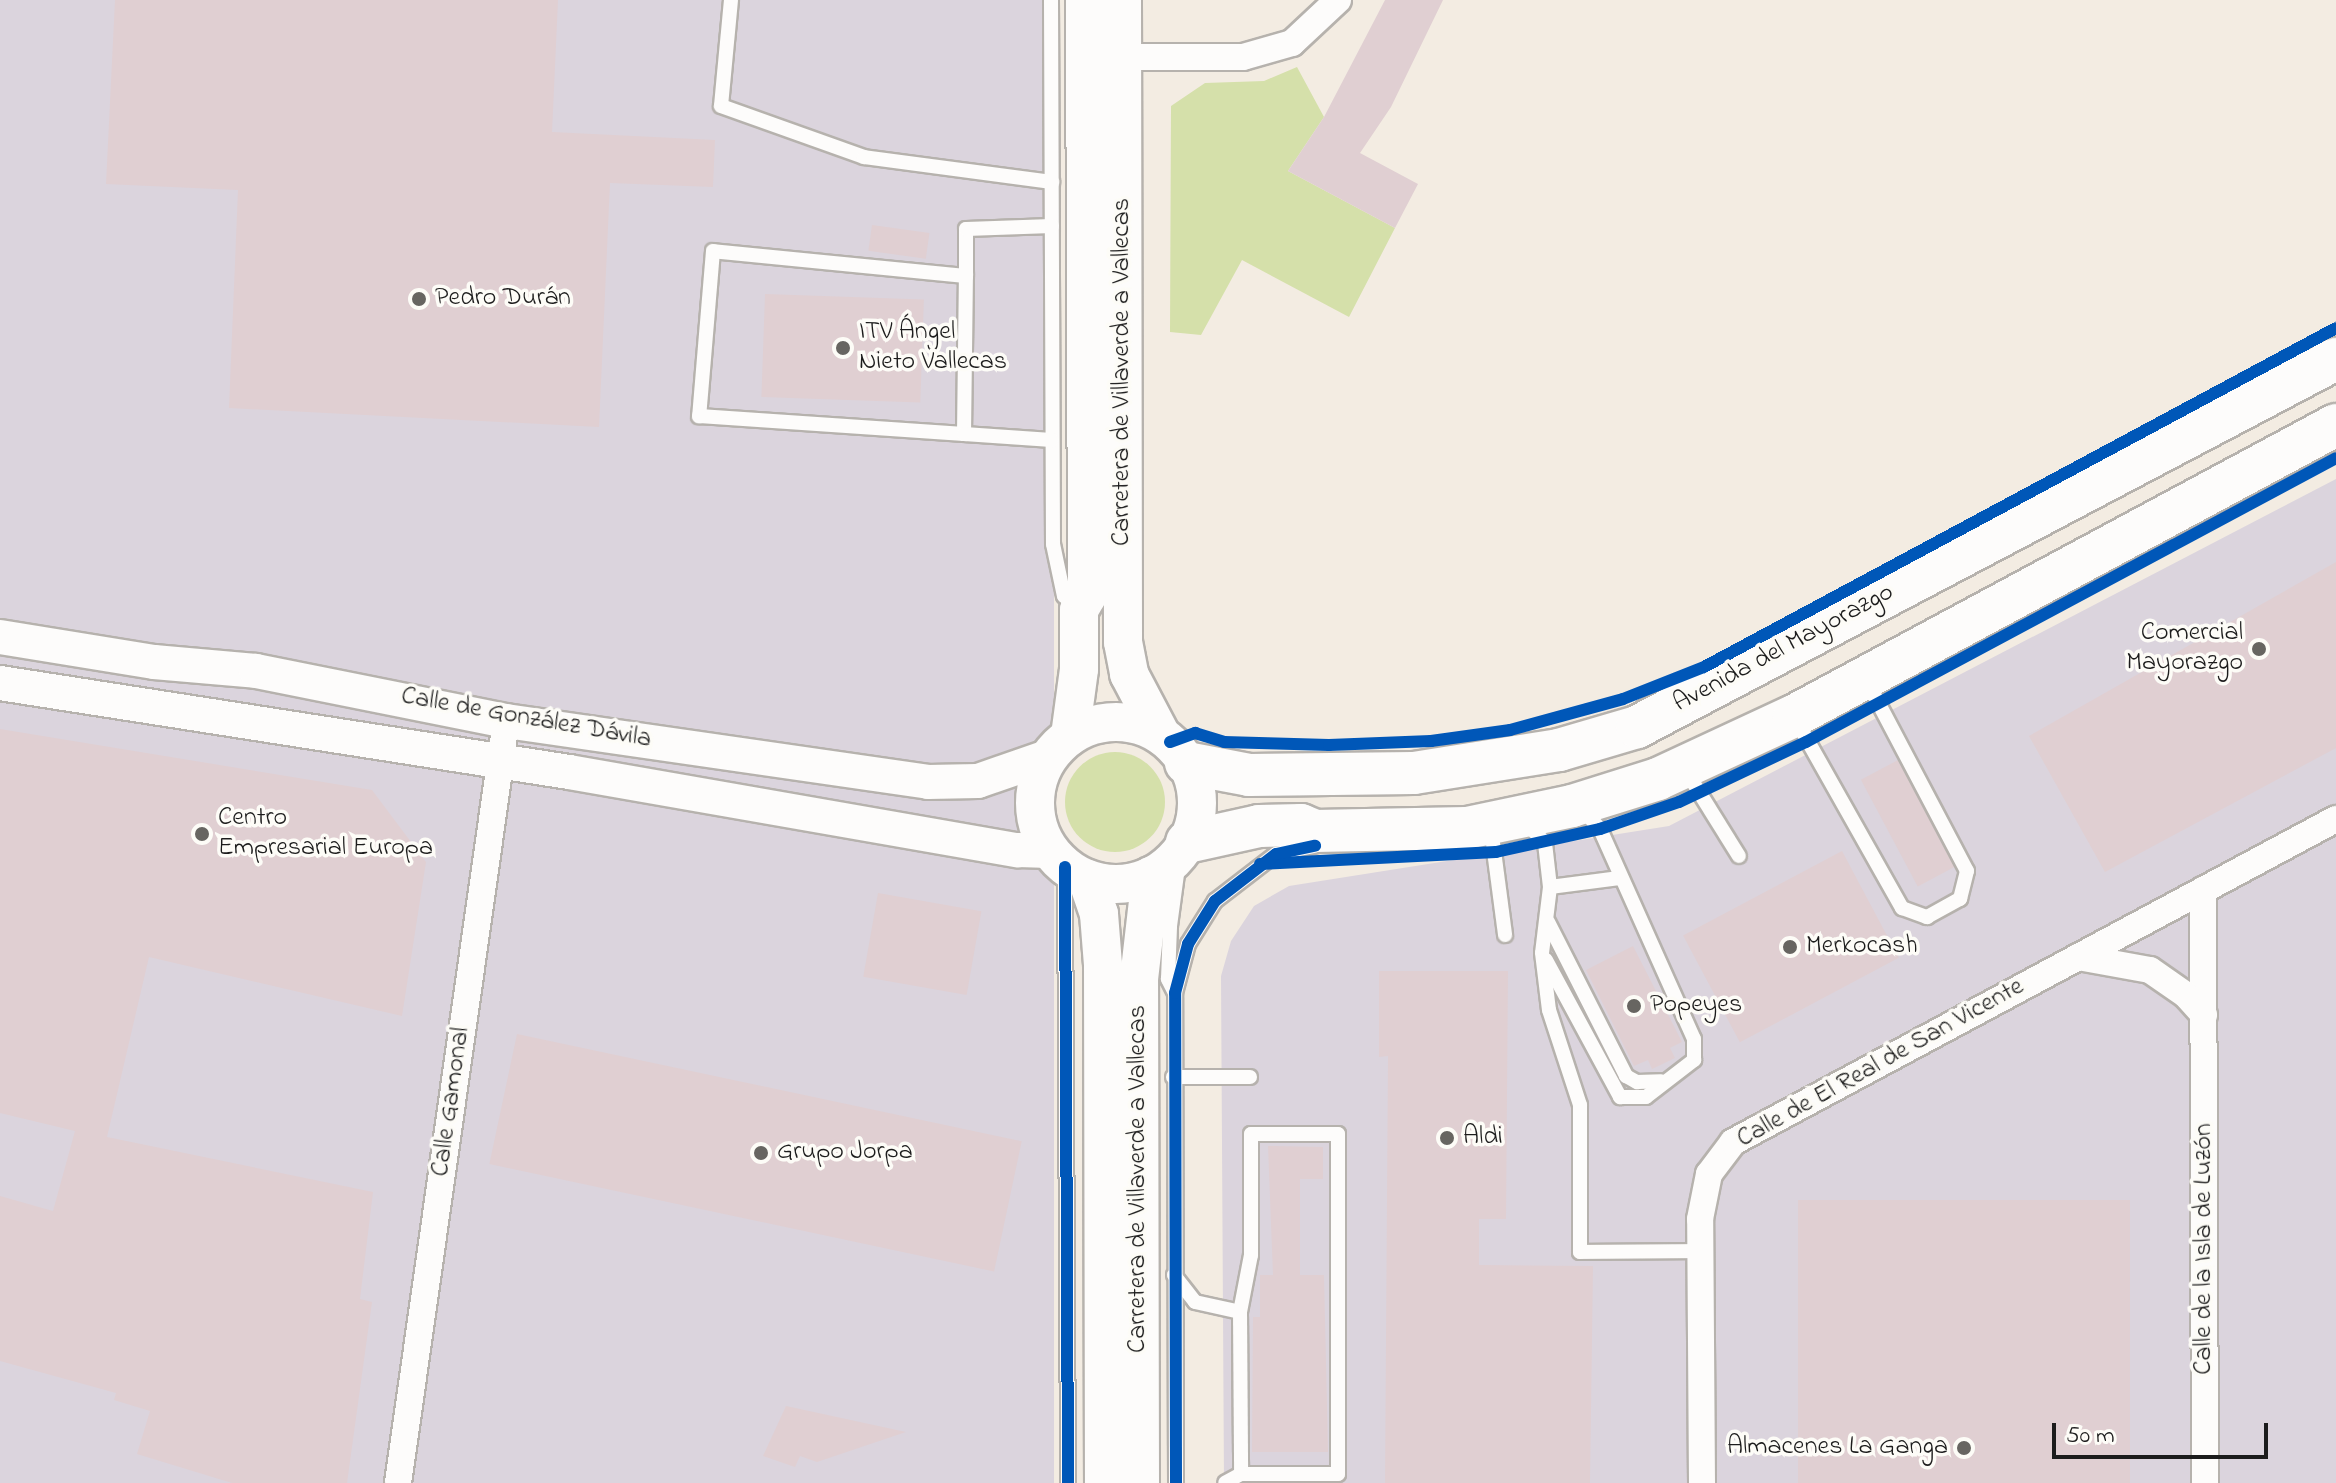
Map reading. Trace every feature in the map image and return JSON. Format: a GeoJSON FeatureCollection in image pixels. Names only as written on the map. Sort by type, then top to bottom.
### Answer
{"type":"FeatureCollection","features":[{"type":"Feature","properties":{"kind":"main road","name":"Carretera de Villaverde a Vallecas"},"geometry":{"type":"LineString","coordinates":[[1060,746],[1079,669],[1079,610],[1087,596],[1085,0]]}},
{"type":"Feature","properties":{"kind":"main road","name":"Carretera de Villaverde a Vallecas"},"geometry":{"type":"LineString","coordinates":[[1122,0],[1123,642],[1129,674],[1174,749]]}},
{"type":"Feature","properties":{"kind":"main road","name":"Avenida del Mayorazgo"},"geometry":{"type":"LineString","coordinates":[[1174,749],[1249,775],[1414,773],[1559,750],[1637,727],[2336,359]]}},
{"type":"Feature","properties":{"kind":"main road"},"geometry":{"type":"LineString","coordinates":[[1183,847],[1259,826],[1301,825],[1315,831],[1504,821],[1572,806],[1684,768],[1794,716],[2336,425]]}},
{"type":"Feature","properties":{"kind":"main road"},"geometry":{"type":"LineString","coordinates":[[1116,721],[1174,749],[1196,789],[1196,816],[1183,847],[1151,876],[1131,883],[1067,866],[1034,803],[1060,746],[1116,721]]}},
{"type":"Feature","properties":{"kind":"main road","name":"Carretera de Villaverde a Vallecas"},"geometry":{"type":"LineString","coordinates":[[1067,866],[1099,914],[1103,965],[1104,1483]]}},
{"type":"Feature","properties":{"kind":"main road","name":"Carretera de Villaverde a Vallecas"},"geometry":{"type":"LineString","coordinates":[[1140,1483],[1139,979],[1151,876]]}},
{"type":"Feature","properties":{"kind":"street"},"geometry":{"type":"LineString","coordinates":[[1123,57],[1243,57],[1292,43],[1338,0]]}},
{"type":"Feature","properties":{"kind":"street","name":"Calle de González Dávila"},"geometry":{"type":"LineString","coordinates":[[0,637],[154,662],[256,671],[506,721],[942,783],[978,781],[1060,746]]}},
{"type":"Feature","properties":{"kind":"street","name":"Calle de González Dávila"},"geometry":{"type":"LineString","coordinates":[[0,683],[1018,850],[1067,866]]}},
{"type":"Feature","properties":{"kind":"street","name":"Calle Gamonal"},"geometry":{"type":"LineString","coordinates":[[398,1483],[506,721]]}},
{"type":"Feature","properties":{"kind":"street","name":"Calle de El Real de San Vicente"},"geometry":{"type":"LineString","coordinates":[[1702,1483],[1700,1251],[1703,1194],[1709,1174],[1733,1142],[2336,819]]}},
{"type":"Feature","properties":{"kind":"street","name":"Calle de la Isla de Luzón"},"geometry":{"type":"LineString","coordinates":[[2203,890],[2205,1483]]}},
{"type":"Feature","properties":{"kind":"street"},"geometry":{"type":"LineString","coordinates":[[2078,957],[2150,970],[2186,995],[2204,1015]]}},
{"type":"Feature","properties":{"kind":"lane"},"geometry":{"type":"LineString","coordinates":[[731,0],[721,106],[864,157],[1052,182]]}},
{"type":"Feature","properties":{"kind":"lane"},"geometry":{"type":"LineString","coordinates":[[1051,0],[1055,561],[1064,596],[1079,610]]}},
{"type":"Feature","properties":{"kind":"lane"},"geometry":{"type":"LineString","coordinates":[[964,434],[966,229],[1052,226]]}},
{"type":"Feature","properties":{"kind":"lane"},"geometry":{"type":"LineString","coordinates":[[966,276],[713,251],[699,416],[1052,440]]}},
{"type":"Feature","properties":{"kind":"lane"},"geometry":{"type":"LineString","coordinates":[[1794,716],[1902,908],[1927,917],[1960,899],[1967,871],[1865,678]]}},
{"type":"Feature","properties":{"kind":"lane"},"geometry":{"type":"LineString","coordinates":[[1684,768],[1739,856]]}},
{"type":"Feature","properties":{"kind":"lane"},"geometry":{"type":"LineString","coordinates":[[1542,953],[1613,1091],[1636,1101],[1661,1081],[1689,1066],[1697,1045],[1594,820],[1572,806]]}},
{"type":"Feature","properties":{"kind":"lane"},"geometry":{"type":"LineString","coordinates":[[1505,935],[1504,821],[1545,843],[1550,887],[1542,953],[1549,1010],[1580,1105],[1580,1252],[1700,1251]]}},
{"type":"Feature","properties":{"kind":"lane"},"geometry":{"type":"LineString","coordinates":[[1176,1483],[1175,993],[1188,944],[1215,901],[1276,854],[1315,846]]}},
{"type":"Feature","properties":{"kind":"lane"},"geometry":{"type":"LineString","coordinates":[[1175,993],[1168,979],[1170,926],[1183,847]]}},
{"type":"Feature","properties":{"kind":"lane"},"geometry":{"type":"LineString","coordinates":[[1067,866],[1068,1483]]}},
{"type":"Feature","properties":{"kind":"lane"},"geometry":{"type":"LineString","coordinates":[[1550,887],[1619,878]]}},
{"type":"Feature","properties":{"kind":"lane"},"geometry":{"type":"LineString","coordinates":[[1548,922],[1626,1076],[1637,1082],[1661,1081]]}},
{"type":"Feature","properties":{"kind":"lane"},"geometry":{"type":"LineString","coordinates":[[1173,1077],[1250,1077]]}},
{"type":"Feature","properties":{"kind":"lane"},"geometry":{"type":"LineString","coordinates":[[1225,1483],[1241,1474],[1338,1474],[1338,1134],[1251,1134],[1251,1255],[1240,1312],[1241,1474]]}},
{"type":"Feature","properties":{"kind":"lane"},"geometry":{"type":"LineString","coordinates":[[1174,1275],[1195,1302],[1240,1312]]}},
{"type":"Feature","properties":{"kind":"shaded area"},"geometry":{"type":"Polygon","coordinates":[[[0,0],[1054,0],[1054,1483],[0,1483],[0,0]]]}},
{"type":"Feature","properties":{"kind":"shaded area"},"geometry":{"type":"Polygon","coordinates":[[[2336,479],[2336,1483],[1224,1483],[1221,976],[1231,941],[1254,906],[1289,886],[1669,826],[2336,479]]]}},
{"type":"Feature","properties":{"kind":"green space"},"geometry":{"type":"Polygon","coordinates":[[[1297,67],[1324,117],[1288,171],[1395,228],[1349,317],[1242,260],[1201,335],[1170,332],[1171,106],[1205,83],[1264,81],[1297,67]]]}},
{"type":"Feature","properties":{"kind":"green space"},"geometry":{"type":"Polygon","coordinates":[[[1115,752],[1134,756],[1150,767],[1161,783],[1165,802],[1161,821],[1150,837],[1134,848],[1115,852],[1096,848],[1080,837],[1069,821],[1065,802],[1069,783],[1080,767],[1096,756],[1115,752]]]}},
{"type":"Feature","properties":{"kind":"building","name":"Pedro Durán"},"geometry":{"type":"Polygon","coordinates":[[[115,0],[558,0],[552,132],[715,140],[713,187],[610,183],[599,427],[229,408],[238,190],[106,184],[115,0]]]}},
{"type":"Feature","properties":{"kind":"building"},"geometry":{"type":"Polygon","coordinates":[[[1385,0],[1443,0],[1391,107],[1360,153],[1418,184],[1395,228],[1288,171],[1324,117],[1385,0]]]}},
{"type":"Feature","properties":{"kind":"building"},"geometry":{"type":"Polygon","coordinates":[[[872,225],[929,233],[926,259],[868,251],[872,225]]]}},
{"type":"Feature","properties":{"kind":"building","name":"ITV Ángel Nieto Vallecas"},"geometry":{"type":"Polygon","coordinates":[[[765,294],[924,300],[920,402],[761,397],[765,294]]]}},
{"type":"Feature","properties":{"kind":"building","name":"Comercial Mayorazgo"},"geometry":{"type":"Polygon","coordinates":[[[2336,562],[2336,748],[2105,872],[2029,736],[2336,562]]]}},
{"type":"Feature","properties":{"kind":"building"},"geometry":{"type":"Polygon","coordinates":[[[0,729],[372,790],[426,862],[402,1016],[149,957],[107,1137],[373,1192],[360,1299],[372,1302],[347,1483],[232,1483],[137,1454],[150,1411],[114,1400],[116,1393],[0,1361],[0,1196],[53,1211],[75,1131],[0,1113],[0,729]]]}},
{"type":"Feature","properties":{"kind":"building"},"geometry":{"type":"Polygon","coordinates":[[[1898,760],[1955,867],[1918,887],[1861,780],[1898,760]]]}},
{"type":"Feature","properties":{"kind":"building","name":"Merkocash"},"geometry":{"type":"Polygon","coordinates":[[[1842,851],[1899,958],[1740,1042],[1683,936],[1842,851]]]}},
{"type":"Feature","properties":{"kind":"building"},"geometry":{"type":"Polygon","coordinates":[[[878,893],[981,911],[967,995],[863,977],[878,893]]]}},
{"type":"Feature","properties":{"kind":"building","name":"Popeyes"},"geometry":{"type":"Polygon","coordinates":[[[1633,946],[1682,1042],[1670,1048],[1675,1058],[1652,1069],[1648,1060],[1634,1066],[1586,970],[1633,946]]]}},
{"type":"Feature","properties":{"kind":"building"},"geometry":{"type":"Polygon","coordinates":[[[1379,971],[1508,971],[1506,1219],[1479,1219],[1479,1265],[1593,1266],[1590,1483],[1385,1483],[1388,1056],[1379,1057],[1379,971]]]}},
{"type":"Feature","properties":{"kind":"building","name":"Grupo Jorpa"},"geometry":{"type":"Polygon","coordinates":[[[517,1034],[1022,1141],[994,1271],[489,1164],[517,1034]]]}},
{"type":"Feature","properties":{"kind":"building"},"geometry":{"type":"Polygon","coordinates":[[[1268,1146],[1323,1147],[1323,1179],[1300,1179],[1300,1275],[1324,1275],[1328,1452],[1252,1452],[1253,1317],[1260,1317],[1260,1275],[1273,1275],[1268,1146]]]}},
{"type":"Feature","properties":{"kind":"building"},"geometry":{"type":"Polygon","coordinates":[[[1798,1200],[2130,1200],[2130,1483],[1798,1483],[1798,1200]]]}},
{"type":"Feature","properties":{"kind":"building"},"geometry":{"type":"Polygon","coordinates":[[[786,1406],[906,1432],[817,1462],[800,1456],[795,1467],[763,1456],[786,1406]]]}},
{"type":"Feature","properties":{"kind":"cycle path"},"geometry":{"type":"LineString","coordinates":[[1170,742],[1195,733],[1224,742],[1329,745],[1431,741],[1510,730],[1623,699],[1704,667],[2336,328]]}},
{"type":"Feature","properties":{"kind":"cycle path"},"geometry":{"type":"LineString","coordinates":[[1260,864],[1496,852],[1600,829],[1679,802],[1806,742],[2336,458]]}},
{"type":"Feature","properties":{"kind":"cycle path"},"geometry":{"type":"LineString","coordinates":[[1176,1483],[1175,993],[1188,944],[1215,901],[1276,854],[1315,846]]}},
{"type":"Feature","properties":{"kind":"cycle path"},"geometry":{"type":"LineString","coordinates":[[1065,867],[1068,1483]]}},
{"type":"Feature","properties":{"kind":"place","name":"Pedro Durán"},"geometry":{"type":"Point","coordinates":[419,299]}},
{"type":"Feature","properties":{"kind":"place","name":"ITV Ángel Nieto Vallecas"},"geometry":{"type":"Point","coordinates":[843,348]}},
{"type":"Feature","properties":{"kind":"place","name":"Comercial Mayorazgo"},"geometry":{"type":"Point","coordinates":[2259,649]}},
{"type":"Feature","properties":{"kind":"place","name":"Centro Empresarial Europa"},"geometry":{"type":"Point","coordinates":[202,834]}},
{"type":"Feature","properties":{"kind":"place","name":"Merkocash"},"geometry":{"type":"Point","coordinates":[1790,947]}},
{"type":"Feature","properties":{"kind":"place","name":"Popeyes"},"geometry":{"type":"Point","coordinates":[1634,1006]}},
{"type":"Feature","properties":{"kind":"place","name":"Aldi"},"geometry":{"type":"Point","coordinates":[1447,1138]}},
{"type":"Feature","properties":{"kind":"place","name":"Grupo Jorpa"},"geometry":{"type":"Point","coordinates":[761,1153]}},
{"type":"Feature","properties":{"kind":"place","name":"Almacenes La Ganga"},"geometry":{"type":"Point","coordinates":[1964,1448]}}]}
